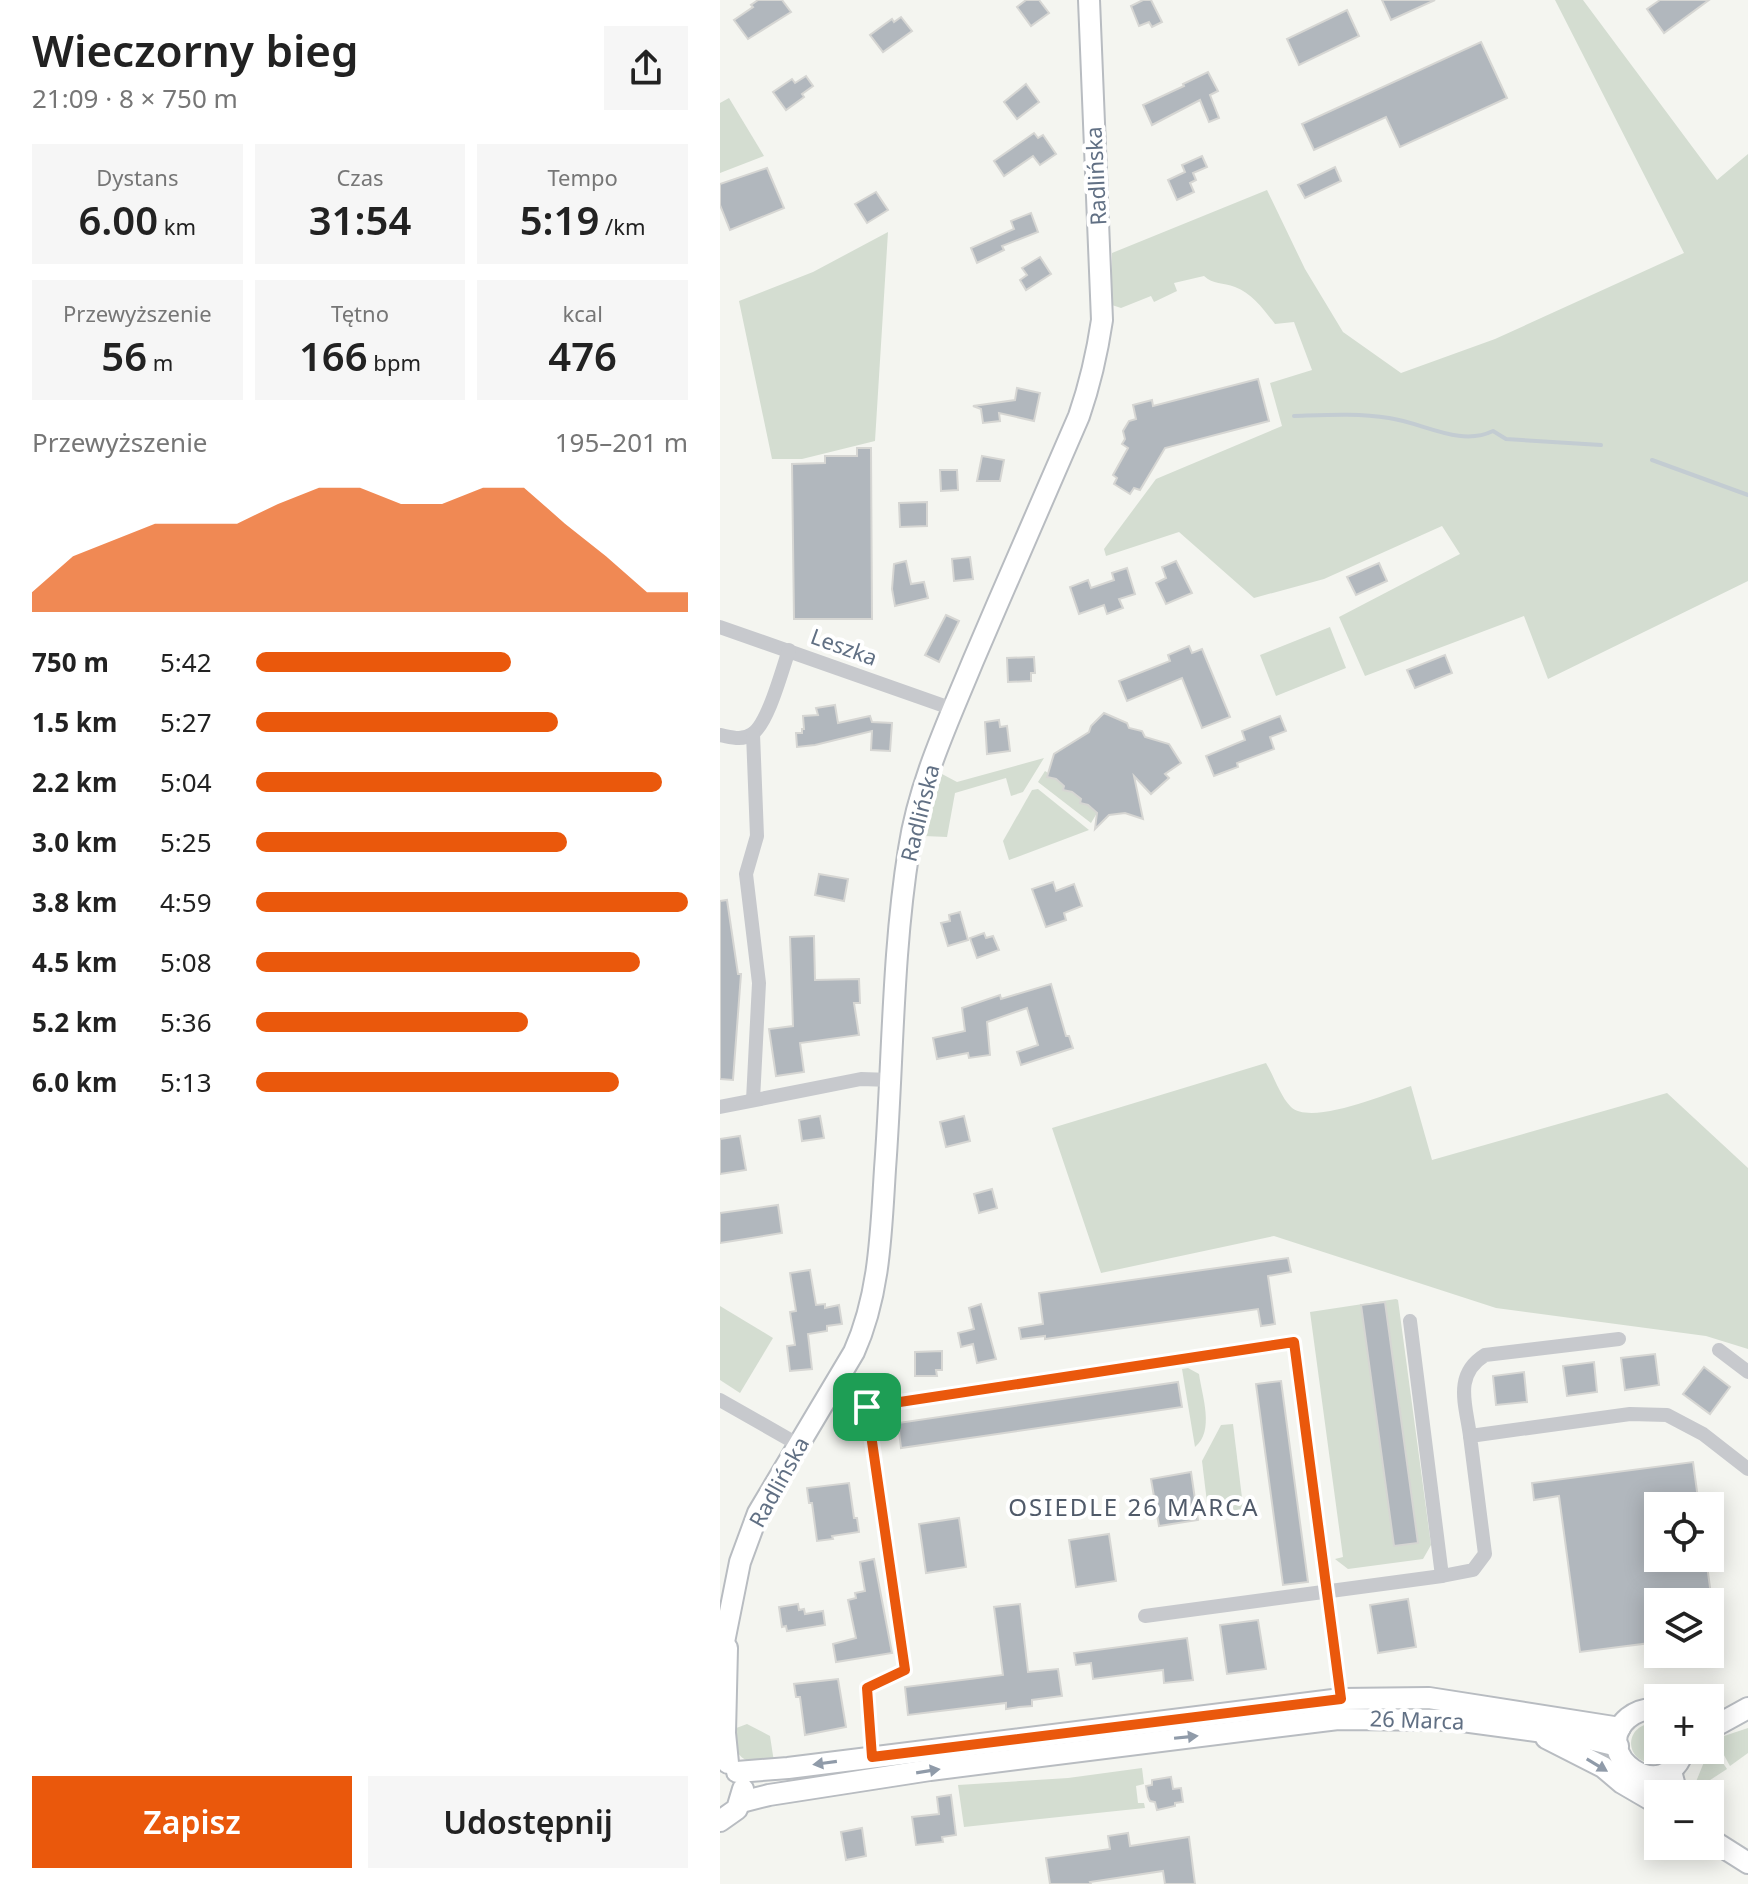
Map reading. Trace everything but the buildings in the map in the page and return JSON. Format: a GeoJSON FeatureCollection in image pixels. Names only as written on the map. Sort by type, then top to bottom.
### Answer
{"type":"FeatureCollection","features":[{"type":"Feature","properties":{"kind":"street","name":"Radlińska"},"geometry":{"type":"LineString","coordinates":[[720,1662],[734,1589],[758,1513],[829,1395],[864,1329],[875,1291],[882,1227],[901,922],[908,850],[916,814],[933,758],[1091,382],[1102,320],[1089,0]]}},
{"type":"Feature","properties":{"kind":"street","name":"Leszka"},"geometry":{"type":"LineString","coordinates":[[720,627],[953,709]]}},
{"type":"Feature","properties":{"kind":"street"},"geometry":{"type":"LineString","coordinates":[[720,735],[739,739],[753,734],[764,719],[789,650]]}},
{"type":"Feature","properties":{"kind":"street"},"geometry":{"type":"LineString","coordinates":[[753,734],[757,836],[746,874],[759,983],[753,1100]]}},
{"type":"Feature","properties":{"kind":"street"},"geometry":{"type":"LineString","coordinates":[[720,1107],[861,1079],[891,1080]]}},
{"type":"Feature","properties":{"kind":"street"},"geometry":{"type":"LineString","coordinates":[[1410,1321],[1442,1576]]}},
{"type":"Feature","properties":{"kind":"street"},"geometry":{"type":"LineString","coordinates":[[1145,1616],[1473,1570],[1485,1554],[1464,1380],[1471,1364],[1485,1355],[1619,1339]]}},
{"type":"Feature","properties":{"kind":"street","name":"26 Marca"},"geometry":{"type":"LineString","coordinates":[[829,1395],[867,1407],[1294,1342],[1341,1699]]}},
{"type":"Feature","properties":{"kind":"street"},"geometry":{"type":"LineString","coordinates":[[1719,1350],[1748,1372]]}},
{"type":"Feature","properties":{"kind":"street"},"geometry":{"type":"LineString","coordinates":[[720,1400],[799,1445]]}},
{"type":"Feature","properties":{"kind":"street"},"geometry":{"type":"LineString","coordinates":[[867,1407],[905,1670],[867,1688],[872,1757]]}},
{"type":"Feature","properties":{"kind":"street"},"geometry":{"type":"LineString","coordinates":[[1470,1436],[1630,1414],[1667,1415],[1703,1434],[1748,1469]]}},
{"type":"Feature","properties":{"kind":"street","name":"Radlińska"},"geometry":{"type":"LineString","coordinates":[[728,1624],[725,1733],[728,1765],[743,1791],[741,1802]]}},
{"type":"Feature","properties":{"kind":"street","name":"26 Marca"},"geometry":{"type":"LineString","coordinates":[[728,1765],[756,1772],[1341,1699],[1429,1698],[1619,1737]]}},
{"type":"Feature","properties":{"kind":"street"},"geometry":{"type":"LineString","coordinates":[[1724,1712],[1744,1709]]}},
{"type":"Feature","properties":{"kind":"street"},"geometry":{"type":"LineString","coordinates":[[1724,1721],[1744,1709]]}},
{"type":"Feature","properties":{"kind":"street"},"geometry":{"type":"LineString","coordinates":[[1644,1711],[1635,1713],[1619,1737],[1621,1758],[1637,1774],[1649,1776],[1671,1771],[1677,1764]]}},
{"type":"Feature","properties":{"kind":"street","name":"26 Marca"},"geometry":{"type":"LineString","coordinates":[[741,1802],[930,1770],[1338,1719],[1419,1718],[1619,1737]]}},
{"type":"Feature","properties":{"kind":"street"},"geometry":{"type":"LineString","coordinates":[[1532,1731],[1603,1767],[1644,1796]]}},
{"type":"Feature","properties":{"kind":"street"},"geometry":{"type":"LineString","coordinates":[[1671,1771],[1673,1780]]}},
{"type":"Feature","properties":{"kind":"street"},"geometry":{"type":"LineString","coordinates":[[1649,1776],[1652,1780]]}},
{"type":"Feature","properties":{"kind":"street"},"geometry":{"type":"LineString","coordinates":[[722,1825],[741,1802]]}},
{"type":"Feature","properties":{"kind":"street"},"geometry":{"type":"LineString","coordinates":[[1724,1848],[1748,1863]]}},
{"type":"Feature","properties":{"kind":"shaded area"},"geometry":{"type":"Polygon","coordinates":[[[1555,0],[1583,0],[1717,180],[1748,154],[1748,581],[1548,679],[1524,616],[1365,676],[1339,617],[1460,554],[1442,526],[1324,579],[1254,598],[1179,532],[1106,556],[1104,549],[1156,479],[1282,426],[1270,383],[1312,370],[1294,322],[1275,324],[1247,293],[1204,276],[1174,283],[1177,291],[1154,302],[1151,296],[1121,308],[1112,305],[1112,253],[1267,190],[1305,269],[1343,332],[1401,373],[1495,339],[1684,253],[1555,0]]]}},
{"type":"Feature","properties":{"kind":"shaded area"},"geometry":{"type":"Polygon","coordinates":[[[729,98],[764,156],[720,173],[720,103],[729,98]]]}},
{"type":"Feature","properties":{"kind":"shaded area"},"geometry":{"type":"Polygon","coordinates":[[[888,232],[875,441],[802,459],[772,459],[739,301],[813,272],[888,232]]]}},
{"type":"Feature","properties":{"kind":"shaded area"},"geometry":{"type":"Polygon","coordinates":[[[1330,627],[1346,668],[1276,696],[1260,655],[1330,627]]]}},
{"type":"Feature","properties":{"kind":"shaded area"},"geometry":{"type":"Polygon","coordinates":[[[1044,758],[1023,792],[1011,796],[1006,778],[955,793],[947,837],[924,836],[942,774],[957,782],[1044,758]]]}},
{"type":"Feature","properties":{"kind":"shaded area"},"geometry":{"type":"Polygon","coordinates":[[[1045,771],[1047,777],[1050,774],[1081,799],[1080,803],[1083,801],[1097,813],[1091,823],[1038,782],[1045,771]]]}},
{"type":"Feature","properties":{"kind":"shaded area"},"geometry":{"type":"Polygon","coordinates":[[[1038,789],[1089,830],[1009,860],[1003,841],[1032,790],[1038,789]]]}},
{"type":"Feature","properties":{"kind":"shaded area"},"geometry":{"type":"Polygon","coordinates":[[[1266,1063],[1287,1102],[1301,1112],[1315,1113],[1349,1107],[1411,1086],[1432,1160],[1667,1093],[1748,1168],[1748,1349],[1706,1336],[1496,1308],[1274,1236],[1101,1273],[1052,1128],[1266,1063]]]}},
{"type":"Feature","properties":{"kind":"shaded area"},"geometry":{"type":"Polygon","coordinates":[[[1398,1300],[1431,1545],[1423,1559],[1348,1569],[1335,1559],[1343,1557],[1310,1312],[1398,1300]],[[1385,1302],[1361,1306],[1394,1546],[1418,1542],[1385,1302]]]}},
{"type":"Feature","properties":{"kind":"shaded area"},"geometry":{"type":"Polygon","coordinates":[[[720,1306],[773,1338],[740,1393],[720,1380],[720,1306]]]}},
{"type":"Feature","properties":{"kind":"shaded area"},"geometry":{"type":"Polygon","coordinates":[[[1188,1368],[1199,1374],[1206,1413],[1204,1432],[1195,1447],[1182,1369],[1188,1368]]]}},
{"type":"Feature","properties":{"kind":"shaded area"},"geometry":{"type":"Polygon","coordinates":[[[1233,1424],[1244,1514],[1209,1519],[1202,1461],[1221,1425],[1233,1424]]]}},
{"type":"Feature","properties":{"kind":"shaded area"},"geometry":{"type":"Polygon","coordinates":[[[747,1724],[770,1736],[774,1762],[755,1763],[738,1753],[731,1730],[747,1724]]]}},
{"type":"Feature","properties":{"kind":"shaded area"},"geometry":{"type":"Polygon","coordinates":[[[1644,1725],[1644,1761],[1635,1755],[1631,1740],[1644,1725]]]}},
{"type":"Feature","properties":{"kind":"shaded area"},"geometry":{"type":"Polygon","coordinates":[[[1748,1728],[1748,1753],[1730,1766],[1724,1755],[1724,1736],[1748,1728]]]}},
{"type":"Feature","properties":{"kind":"shaded area"},"geometry":{"type":"Polygon","coordinates":[[[1703,1764],[1724,1764],[1727,1769],[1710,1780],[1697,1780],[1703,1764]]]}},
{"type":"Feature","properties":{"kind":"shaded area"},"geometry":{"type":"Polygon","coordinates":[[[1142,1768],[1144,1784],[1136,1786],[1138,1803],[1144,1803],[1145,1808],[964,1827],[958,1785],[1068,1778],[1142,1768]]]}},
{"type":"Feature","properties":{"kind":"waterway"},"geometry":{"type":"LineString","coordinates":[[1294,416],[1377,416],[1455,435],[1480,435],[1493,431],[1506,439],[1601,445]]}},
{"type":"Feature","properties":{"kind":"waterway"},"geometry":{"type":"LineString","coordinates":[[1652,460],[1748,495]]}},
{"type":"Feature","properties":{"kind":"district","name":"OSIEDLE 26 MARCA"},"geometry":{"type":"Point","coordinates":[1134,1508]}},
{"type":"Feature","properties":{"kind":"route"},"geometry":{"type":"LineString","coordinates":[[1294,1342],[1341,1699],[872,1757],[867,1688],[905,1670],[867,1407],[1294,1342]]}}]}
